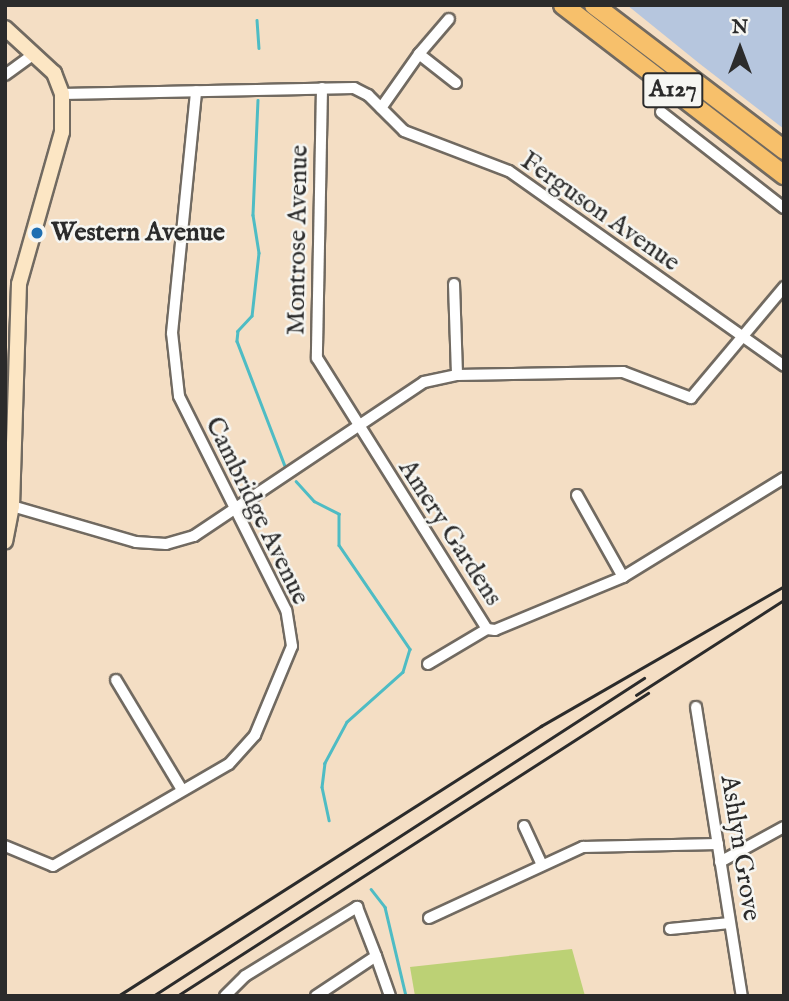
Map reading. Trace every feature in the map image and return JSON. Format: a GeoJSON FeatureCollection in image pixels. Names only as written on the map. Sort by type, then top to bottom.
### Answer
{"type":"FeatureCollection","features":[{"type":"Feature","properties":{"kind":"highway","name":"A127"},"geometry":{"type":"LineString","coordinates":[[563,5],[784,175]]}},
{"type":"Feature","properties":{"kind":"highway","name":"A127"},"geometry":{"type":"LineString","coordinates":[[594,5],[784,150]]}},
{"type":"Feature","properties":{"kind":"street"},"geometry":{"type":"LineString","coordinates":[[381,108],[419,54],[449,19]]}},
{"type":"Feature","properties":{"kind":"street"},"geometry":{"type":"LineString","coordinates":[[5,28],[54,73],[62,94],[62,132],[12,284],[9,452],[12,506],[5,541]]}},
{"type":"Feature","properties":{"kind":"street"},"geometry":{"type":"LineString","coordinates":[[5,75],[34,54]]}},
{"type":"Feature","properties":{"kind":"street"},"geometry":{"type":"LineString","coordinates":[[419,54],[456,83]]}},
{"type":"Feature","properties":{"kind":"street","name":"Montrose Avenue"},"geometry":{"type":"LineString","coordinates":[[322,88],[317,358],[355,425]]}},
{"type":"Feature","properties":{"kind":"street","name":"Ferguson Avenue"},"geometry":{"type":"LineString","coordinates":[[62,94],[354,88],[381,108],[404,131],[509,171],[744,340]]}},
{"type":"Feature","properties":{"kind":"street","name":"Cambridge Avenue"},"geometry":{"type":"LineString","coordinates":[[5,846],[53,866],[229,764],[255,735],[292,646],[286,610],[179,396],[172,333],[196,90]]}},
{"type":"Feature","properties":{"kind":"street"},"geometry":{"type":"LineString","coordinates":[[661,112],[784,208]]}},
{"type":"Feature","properties":{"kind":"street"},"geometry":{"type":"LineString","coordinates":[[454,284],[457,375]]}},
{"type":"Feature","properties":{"kind":"street"},"geometry":{"type":"LineString","coordinates":[[12,506],[136,542],[166,544],[194,536],[355,425],[425,382],[457,375],[623,372],[691,398],[744,340],[784,287]]}},
{"type":"Feature","properties":{"kind":"street"},"geometry":{"type":"LineString","coordinates":[[744,340],[784,366]]}},
{"type":"Feature","properties":{"kind":"street","name":"Amery Gardens"},"geometry":{"type":"LineString","coordinates":[[355,425],[487,629],[495,630],[623,577],[784,478]]}},
{"type":"Feature","properties":{"kind":"street"},"geometry":{"type":"LineString","coordinates":[[577,495],[623,577]]}},
{"type":"Feature","properties":{"kind":"street"},"geometry":{"type":"LineString","coordinates":[[428,664],[487,629]]}},
{"type":"Feature","properties":{"kind":"street"},"geometry":{"type":"LineString","coordinates":[[116,680],[182,790]]}},
{"type":"Feature","properties":{"kind":"street","name":"Ashlyn Grove"},"geometry":{"type":"LineString","coordinates":[[696,708],[742,996]]}},
{"type":"Feature","properties":{"kind":"street"},"geometry":{"type":"LineString","coordinates":[[524,826],[542,865]]}},
{"type":"Feature","properties":{"kind":"street"},"geometry":{"type":"LineString","coordinates":[[720,862],[784,827]]}},
{"type":"Feature","properties":{"kind":"street"},"geometry":{"type":"LineString","coordinates":[[429,918],[583,847],[718,844]]}},
{"type":"Feature","properties":{"kind":"street"},"geometry":{"type":"LineString","coordinates":[[225,996],[245,976],[357,907],[390,996]]}},
{"type":"Feature","properties":{"kind":"street"},"geometry":{"type":"LineString","coordinates":[[670,929],[730,923]]}},
{"type":"Feature","properties":{"kind":"street"},"geometry":{"type":"LineString","coordinates":[[316,996],[376,956]]}},
{"type":"Feature","properties":{"kind":"shaded area"},"geometry":{"type":"Polygon","coordinates":[[[627,5],[784,5],[784,129],[700,64],[627,5]]]}},
{"type":"Feature","properties":{"kind":"green space"},"geometry":{"type":"Polygon","coordinates":[[[572,949],[585,996],[415,996],[410,967],[572,949]]]}},
{"type":"Feature","properties":{"kind":"waterway"},"geometry":{"type":"LineString","coordinates":[[257,20],[259,48]]}},
{"type":"Feature","properties":{"kind":"waterway"},"geometry":{"type":"LineString","coordinates":[[258,100],[253,215],[259,253],[252,316],[238,331],[237,341],[285,466]]}},
{"type":"Feature","properties":{"kind":"waterway"},"geometry":{"type":"LineString","coordinates":[[296,481],[314,501],[339,514],[339,545],[410,649],[403,672],[347,722],[325,763],[322,787],[329,820]]}},
{"type":"Feature","properties":{"kind":"waterway"},"geometry":{"type":"LineString","coordinates":[[371,889],[385,907],[406,996]]}},
{"type":"Feature","properties":{"kind":"railway"},"geometry":{"type":"LineString","coordinates":[[118,996],[541,726],[784,586]]}},
{"type":"Feature","properties":{"kind":"railway"},"geometry":{"type":"LineString","coordinates":[[636,695],[784,600]]}},
{"type":"Feature","properties":{"kind":"railway"},"geometry":{"type":"LineString","coordinates":[[153,996],[644,678]]}},
{"type":"Feature","properties":{"kind":"railway"},"geometry":{"type":"LineString","coordinates":[[177,996],[648,693]]}},
{"type":"Feature","properties":{"kind":"place","name":"Western Avenue"},"geometry":{"type":"Point","coordinates":[37,233]}}]}
